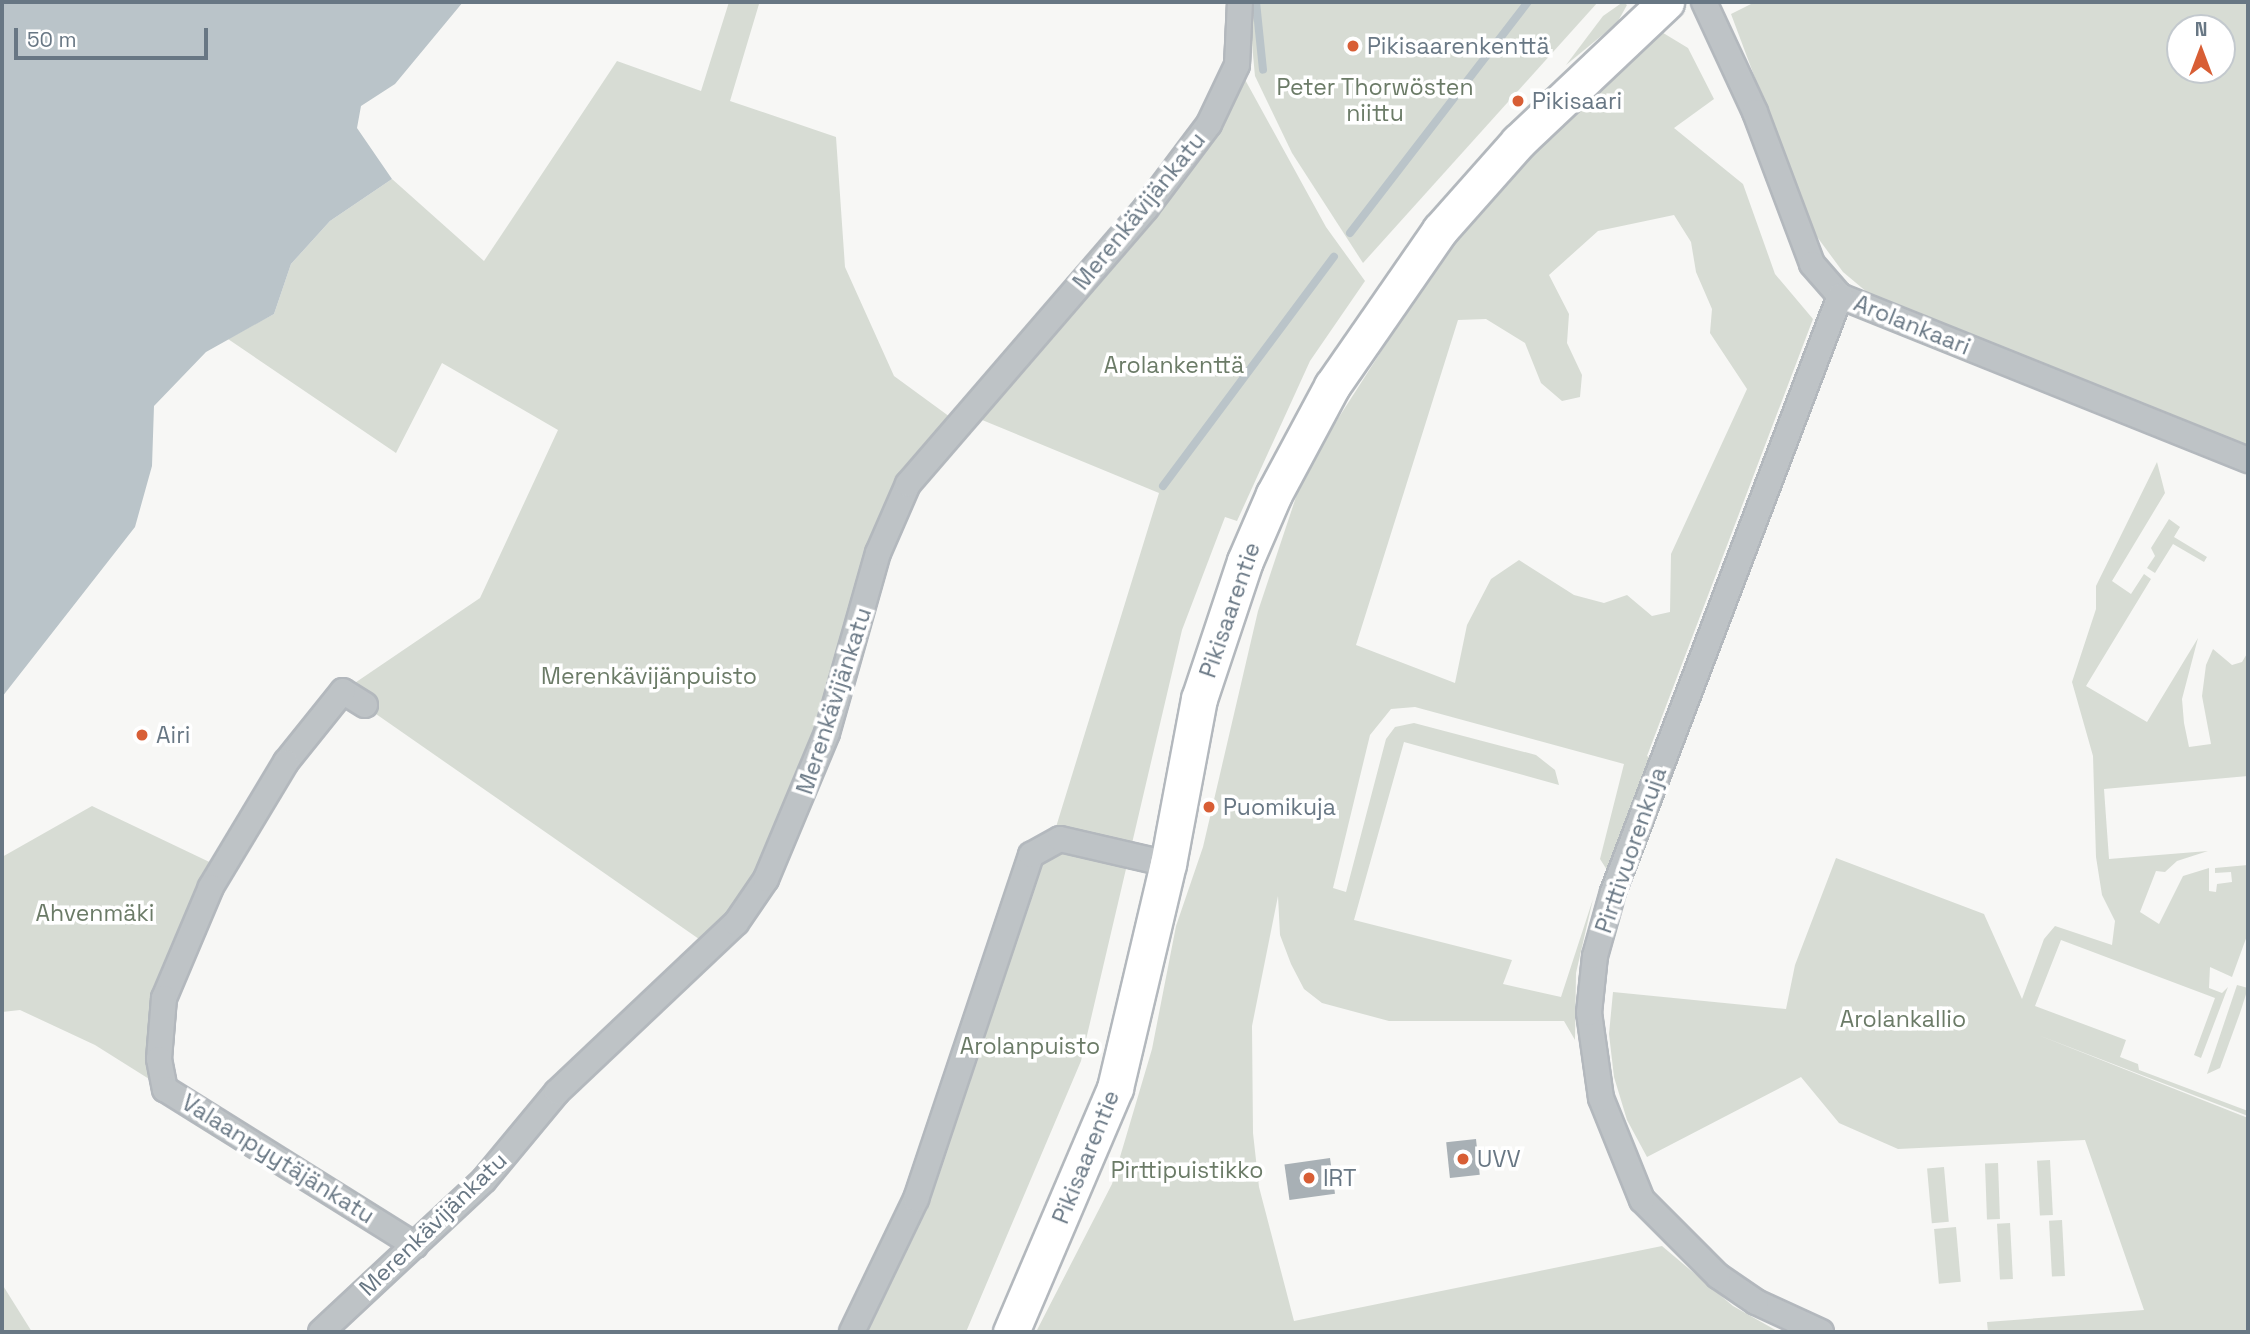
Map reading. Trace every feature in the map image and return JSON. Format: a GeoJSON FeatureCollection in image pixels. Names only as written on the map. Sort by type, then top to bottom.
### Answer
{"type":"FeatureCollection","features":[{"type":"Feature","properties":{"kind":"street","name":"Merenkävijänkatu"},"geometry":{"type":"LineString","coordinates":[[321,1332],[484,1180],[557,1091],[736,923],[766,879],[827,733],[878,553],[908,484],[1146,208],[1209,124],[1237,65],[1241,2]]}},
{"type":"Feature","properties":{"kind":"street","name":"Pikisaarentie"},"geometry":{"type":"LineString","coordinates":[[1012,1332],[1115,1088],[1168,864],[1199,699],[1219,636],[1274,494],[1332,386],[1440,230],[1518,142],[1666,2]]}},
{"type":"Feature","properties":{"kind":"street","name":"Arolankaari"},"geometry":{"type":"LineString","coordinates":[[1704,2],[1755,112],[1812,264],[1840,296],[2248,460]]}},
{"type":"Feature","properties":{"kind":"street","name":"Pirttivuorenkuja"},"geometry":{"type":"LineString","coordinates":[[1821,1332],[1756,1302],[1718,1276],[1642,1200],[1601,1098],[1589,1013],[1595,956],[1613,892],[1840,296]]}},
{"type":"Feature","properties":{"kind":"street","name":"Valaanpyytäjänkatu"},"geometry":{"type":"LineString","coordinates":[[365,705],[343,691],[286,762],[211,887],[164,999],[159,1059],[165,1089],[415,1245]]}},
{"type":"Feature","properties":{"kind":"street"},"geometry":{"type":"LineString","coordinates":[[852,1332],[916,1199],[1031,855],[1060,839],[1168,864]]}},
{"type":"Feature","properties":{"kind":"green space","name":"Merenkävijänpuisto"},"geometry":{"type":"Polygon","coordinates":[[[729,2],[759,4],[730,101],[836,137],[845,267],[894,376],[961,425],[908,484],[799,803],[709,946],[343,691],[480,598],[558,430],[442,363],[396,453],[228,339],[274,314],[291,264],[330,221],[392,179],[484,261],[617,61],[701,91],[729,2]]]}},
{"type":"Feature","properties":{"kind":"green space","name":"Peter Thorwösten niittu"},"geometry":{"type":"Polygon","coordinates":[[[1248,2],[1598,2],[1363,263],[1292,153],[1255,76],[1248,2]]]}},
{"type":"Feature","properties":{"kind":"green space"},"geometry":{"type":"Polygon","coordinates":[[[1623,2],[1627,5],[1617,23],[1566,65],[1603,16],[1623,2]]]}},
{"type":"Feature","properties":{"kind":"green space"},"geometry":{"type":"Polygon","coordinates":[[[1755,2],[2248,2],[2248,445],[1874,298],[1843,272],[1812,230],[1731,14],[1755,2]]]}},
{"type":"Feature","properties":{"kind":"green space","name":"Pirttipuistikko"},"geometry":{"type":"Polygon","coordinates":[[[1655,28],[1688,48],[1714,99],[1674,128],[1743,184],[1775,274],[1813,319],[1647,756],[1651,758],[1607,870],[1600,859],[1624,764],[1415,707],[1391,709],[1370,735],[1333,888],[1346,892],[1386,739],[1395,727],[1414,723],[1536,755],[1555,770],[1559,785],[1404,742],[1354,920],[1512,960],[1503,984],[1561,997],[1593,899],[1576,973],[1575,1040],[1564,1021],[1389,1021],[1322,1003],[1304,989],[1291,964],[1280,935],[1278,896],[1252,1026],[1253,1133],[1259,1187],[1294,1321],[1662,1246],[1733,1306],[1779,1332],[1036,1332],[1112,1184],[1152,1049],[1176,926],[1203,847],[1258,611],[1305,470],[1384,347],[1398,308],[1477,206],[1655,28]],[[1674,215],[1598,231],[1549,275],[1569,314],[1567,343],[1582,375],[1580,397],[1562,401],[1541,383],[1525,343],[1486,319],[1458,320],[1356,645],[1455,683],[1467,625],[1491,579],[1519,560],[1574,595],[1604,603],[1627,595],[1652,616],[1670,612],[1671,554],[1747,389],[1710,333],[1712,309],[1696,272],[1691,242],[1674,215]]]}},
{"type":"Feature","properties":{"kind":"green space"},"geometry":{"type":"Polygon","coordinates":[[[1237,65],[1326,227],[1365,281],[1310,361],[1237,521],[1225,517],[1182,630],[1081,1061],[966,1332],[859,1332],[1021,899],[1052,840],[1159,493],[970,415],[1146,208],[1237,65]]]}},
{"type":"Feature","properties":{"kind":"green space","name":"Arolankallio"},"geometry":{"type":"Polygon","coordinates":[[[2157,462],[2165,493],[2112,581],[2131,594],[2144,574],[2151,579],[2086,686],[2147,722],[2198,638],[2182,699],[2184,723],[2189,747],[2211,744],[2202,696],[2206,665],[2213,649],[2232,665],[2242,662],[2248,652],[2248,776],[2104,789],[2109,859],[2208,851],[2177,861],[2165,872],[2156,871],[2140,912],[2159,924],[2183,876],[2209,868],[2209,891],[2216,892],[2217,884],[2232,882],[2231,872],[2215,873],[2215,868],[2248,865],[2248,933],[2232,977],[2210,967],[2209,988],[2222,993],[2228,987],[2201,1058],[2194,1055],[2215,998],[2061,940],[2035,1006],[2126,1040],[2120,1057],[2138,1064],[2139,1070],[2248,1111],[2248,1116],[2038,1035],[2248,1118],[2248,1332],[1988,1332],[1987,1322],[2144,1310],[2085,1140],[1898,1149],[1839,1123],[1801,1077],[1647,1157],[1627,1120],[1614,1077],[1609,1034],[1613,992],[1786,1009],[1795,965],[1836,858],[1984,914],[2022,999],[2044,939],[2055,926],[2112,945],[2115,921],[2102,895],[2096,857],[2093,756],[2072,682],[2096,609],[2096,586],[2157,462]]]}},
{"type":"Feature","properties":{"kind":"green space"},"geometry":{"type":"Polygon","coordinates":[[[2169,519],[2180,527],[2174,537],[2207,557],[2204,562],[2173,544],[2155,573],[2147,568],[2155,556],[2151,548],[2169,519]]]}},
{"type":"Feature","properties":{"kind":"green space","name":"Ahvenmäki"},"geometry":{"type":"Polygon","coordinates":[[[92,806],[222,868],[178,958],[165,1089],[95,1045],[20,1010],[2,1012],[2,857],[92,806]]]}},
{"type":"Feature","properties":{"kind":"green space"},"geometry":{"type":"Polygon","coordinates":[[[2237,985],[2248,988],[2240,1013],[2220,1068],[2207,1074],[2237,985]]]}},
{"type":"Feature","properties":{"kind":"green space"},"geometry":{"type":"Polygon","coordinates":[[[2050,1160],[2053,1215],[2040,1216],[2037,1161],[2050,1160]]]}},
{"type":"Feature","properties":{"kind":"green space"},"geometry":{"type":"Polygon","coordinates":[[[1985,1163],[1998,1163],[2000,1219],[1987,1219],[1985,1163]]]}},
{"type":"Feature","properties":{"kind":"green space"},"geometry":{"type":"Polygon","coordinates":[[[1944,1167],[1949,1222],[1932,1223],[1927,1168],[1944,1167]]]}},
{"type":"Feature","properties":{"kind":"green space"},"geometry":{"type":"Polygon","coordinates":[[[2062,1220],[2065,1276],[2052,1277],[2049,1221],[2062,1220]]]}},
{"type":"Feature","properties":{"kind":"green space"},"geometry":{"type":"Polygon","coordinates":[[[2010,1223],[2013,1279],[2000,1280],[1997,1224],[2010,1223]]]}},
{"type":"Feature","properties":{"kind":"green space"},"geometry":{"type":"Polygon","coordinates":[[[1956,1227],[1961,1282],[1939,1284],[1934,1229],[1956,1227]]]}},
{"type":"Feature","properties":{"kind":"green space"},"geometry":{"type":"Polygon","coordinates":[[[2,1284],[32,1332],[2,1332],[2,1284]]]}},
{"type":"Feature","properties":{"kind":"shaded area"},"geometry":{"type":"Polygon","coordinates":[[[2,2],[463,2],[395,84],[361,106],[357,128],[392,179],[330,221],[291,264],[274,314],[206,352],[154,406],[152,466],[135,527],[2,697],[2,2]]]}},
{"type":"Feature","properties":{"kind":"building","name":"UVV"},"geometry":{"type":"Polygon","coordinates":[[[1476,1139],[1480,1175],[1450,1178],[1446,1142],[1476,1139]]]}},
{"type":"Feature","properties":{"kind":"building","name":"IRT"},"geometry":{"type":"Polygon","coordinates":[[[1330,1158],[1335,1194],[1289,1200],[1284,1164],[1330,1158]]]}},
{"type":"Feature","properties":{"kind":"waterway"},"geometry":{"type":"LineString","coordinates":[[1256,2],[1263,70]]}},
{"type":"Feature","properties":{"kind":"waterway"},"geometry":{"type":"LineString","coordinates":[[1350,233],[1528,2]]}},
{"type":"Feature","properties":{"kind":"waterway"},"geometry":{"type":"LineString","coordinates":[[1163,486],[1334,257]]}},
{"type":"Feature","properties":{"kind":"place","name":"Pikisaarenkenttä"},"geometry":{"type":"Point","coordinates":[1353,46]}},
{"type":"Feature","properties":{"kind":"place","name":"Pikisaari"},"geometry":{"type":"Point","coordinates":[1518,101]}},
{"type":"Feature","properties":{"kind":"place","name":"Airi"},"geometry":{"type":"Point","coordinates":[142,735]}},
{"type":"Feature","properties":{"kind":"place","name":"Puomikuja"},"geometry":{"type":"Point","coordinates":[1209,807]}},
{"type":"Feature","properties":{"kind":"place","name":"UVV"},"geometry":{"type":"Point","coordinates":[1463,1159]}},
{"type":"Feature","properties":{"kind":"place","name":"IRT"},"geometry":{"type":"Point","coordinates":[1309,1178]}},
{"type":"Feature","properties":{"kind":"park label","name":"Arolankenttä"},"geometry":{"type":"Point","coordinates":[1174,365]}},
{"type":"Feature","properties":{"kind":"park label","name":"Arolanpuisto"},"geometry":{"type":"Point","coordinates":[1030,1046]}}]}
